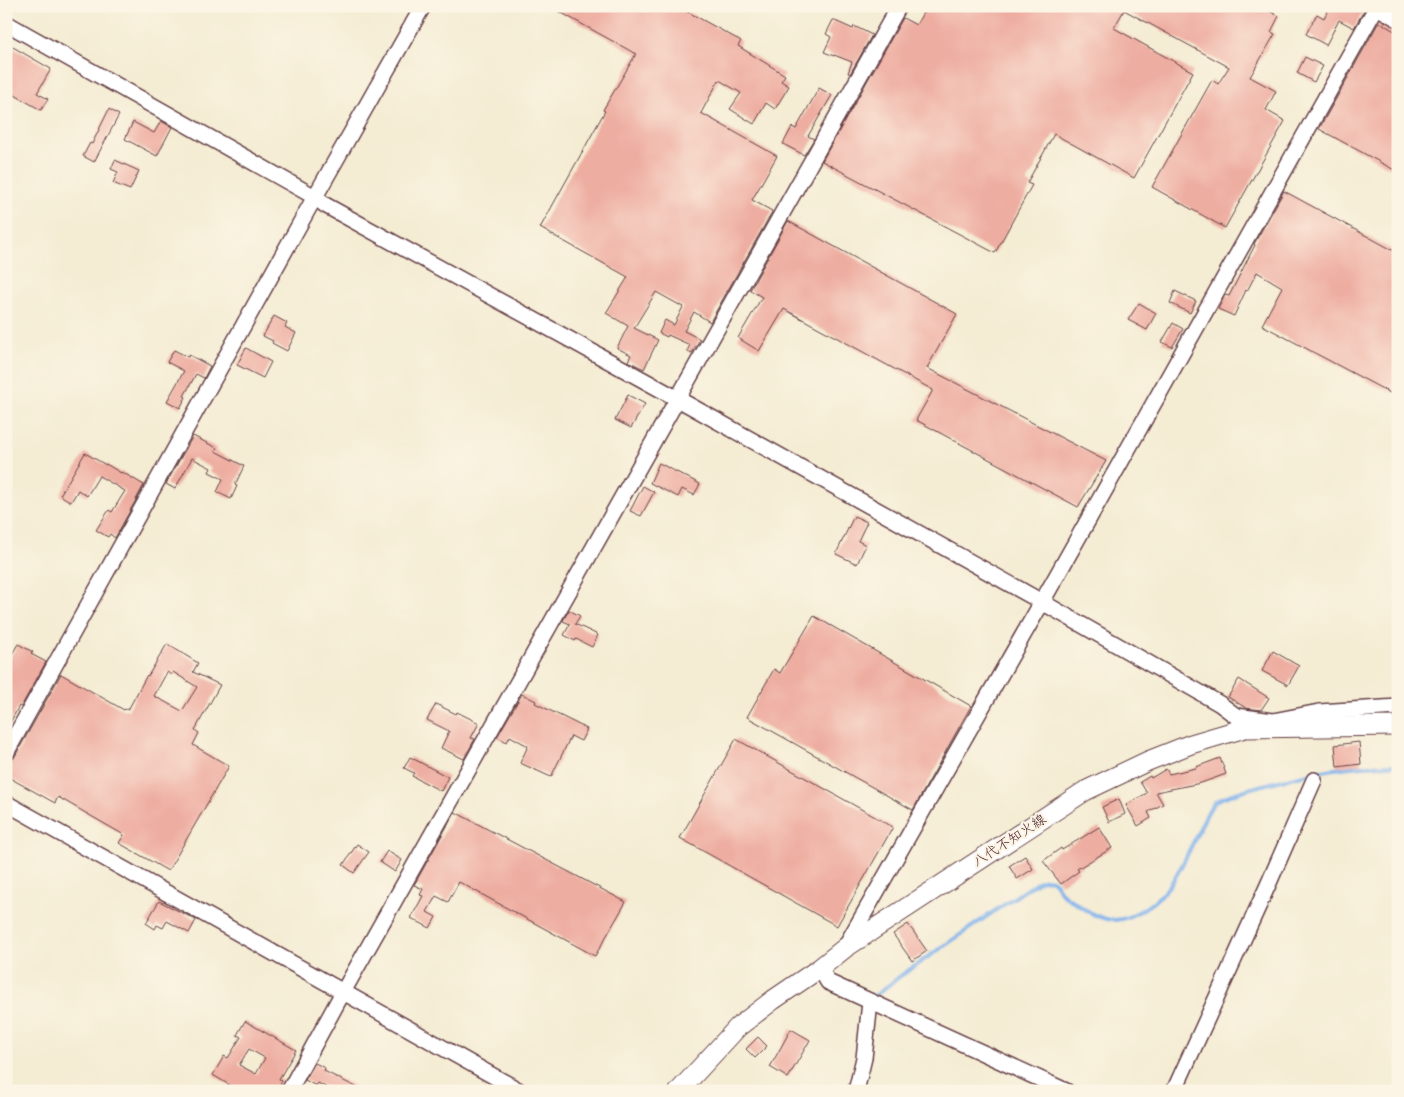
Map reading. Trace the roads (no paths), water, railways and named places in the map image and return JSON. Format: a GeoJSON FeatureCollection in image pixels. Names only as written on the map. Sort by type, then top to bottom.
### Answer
{"type":"FeatureCollection","features":[{"type":"Feature","properties":{"kind":"main road","name":"八代不知火線"},"geometry":{"type":"LineString","coordinates":[[680,1091],[738,1027],[774,1000],[845,948],[1085,791],[1148,761],[1241,722],[1398,726]]}},
{"type":"Feature","properties":{"kind":"street"},"geometry":{"type":"LineString","coordinates":[[6,753],[423,6]]}},
{"type":"Feature","properties":{"kind":"street"},"geometry":{"type":"LineString","coordinates":[[289,1091],[899,6]]}},
{"type":"Feature","properties":{"kind":"street"},"geometry":{"type":"LineString","coordinates":[[845,948],[1042,602],[1376,6],[1398,19]]}},
{"type":"Feature","properties":{"kind":"street"},"geometry":{"type":"LineString","coordinates":[[6,23],[315,197],[334,210],[1042,602],[1220,704],[1241,722],[1273,721],[1319,712],[1398,707]]}},
{"type":"Feature","properties":{"kind":"street"},"geometry":{"type":"LineString","coordinates":[[1174,1091],[1268,886],[1314,780]]}},
{"type":"Feature","properties":{"kind":"street"},"geometry":{"type":"LineString","coordinates":[[6,803],[520,1091]]}},
{"type":"Feature","properties":{"kind":"street"},"geometry":{"type":"LineString","coordinates":[[820,968],[828,982],[1066,1091]]}},
{"type":"Feature","properties":{"kind":"street"},"geometry":{"type":"LineString","coordinates":[[856,1091],[864,1058],[870,1002]]}},
{"type":"Feature","properties":{"kind":"waterway"},"geometry":{"type":"LineString","coordinates":[[872,998],[899,977],[1037,882],[1046,879],[1052,880],[1067,897],[1099,917],[1114,920],[1121,919],[1142,910],[1154,902],[1172,882],[1209,809],[1214,803],[1234,793],[1334,769],[1398,765]]}}]}
